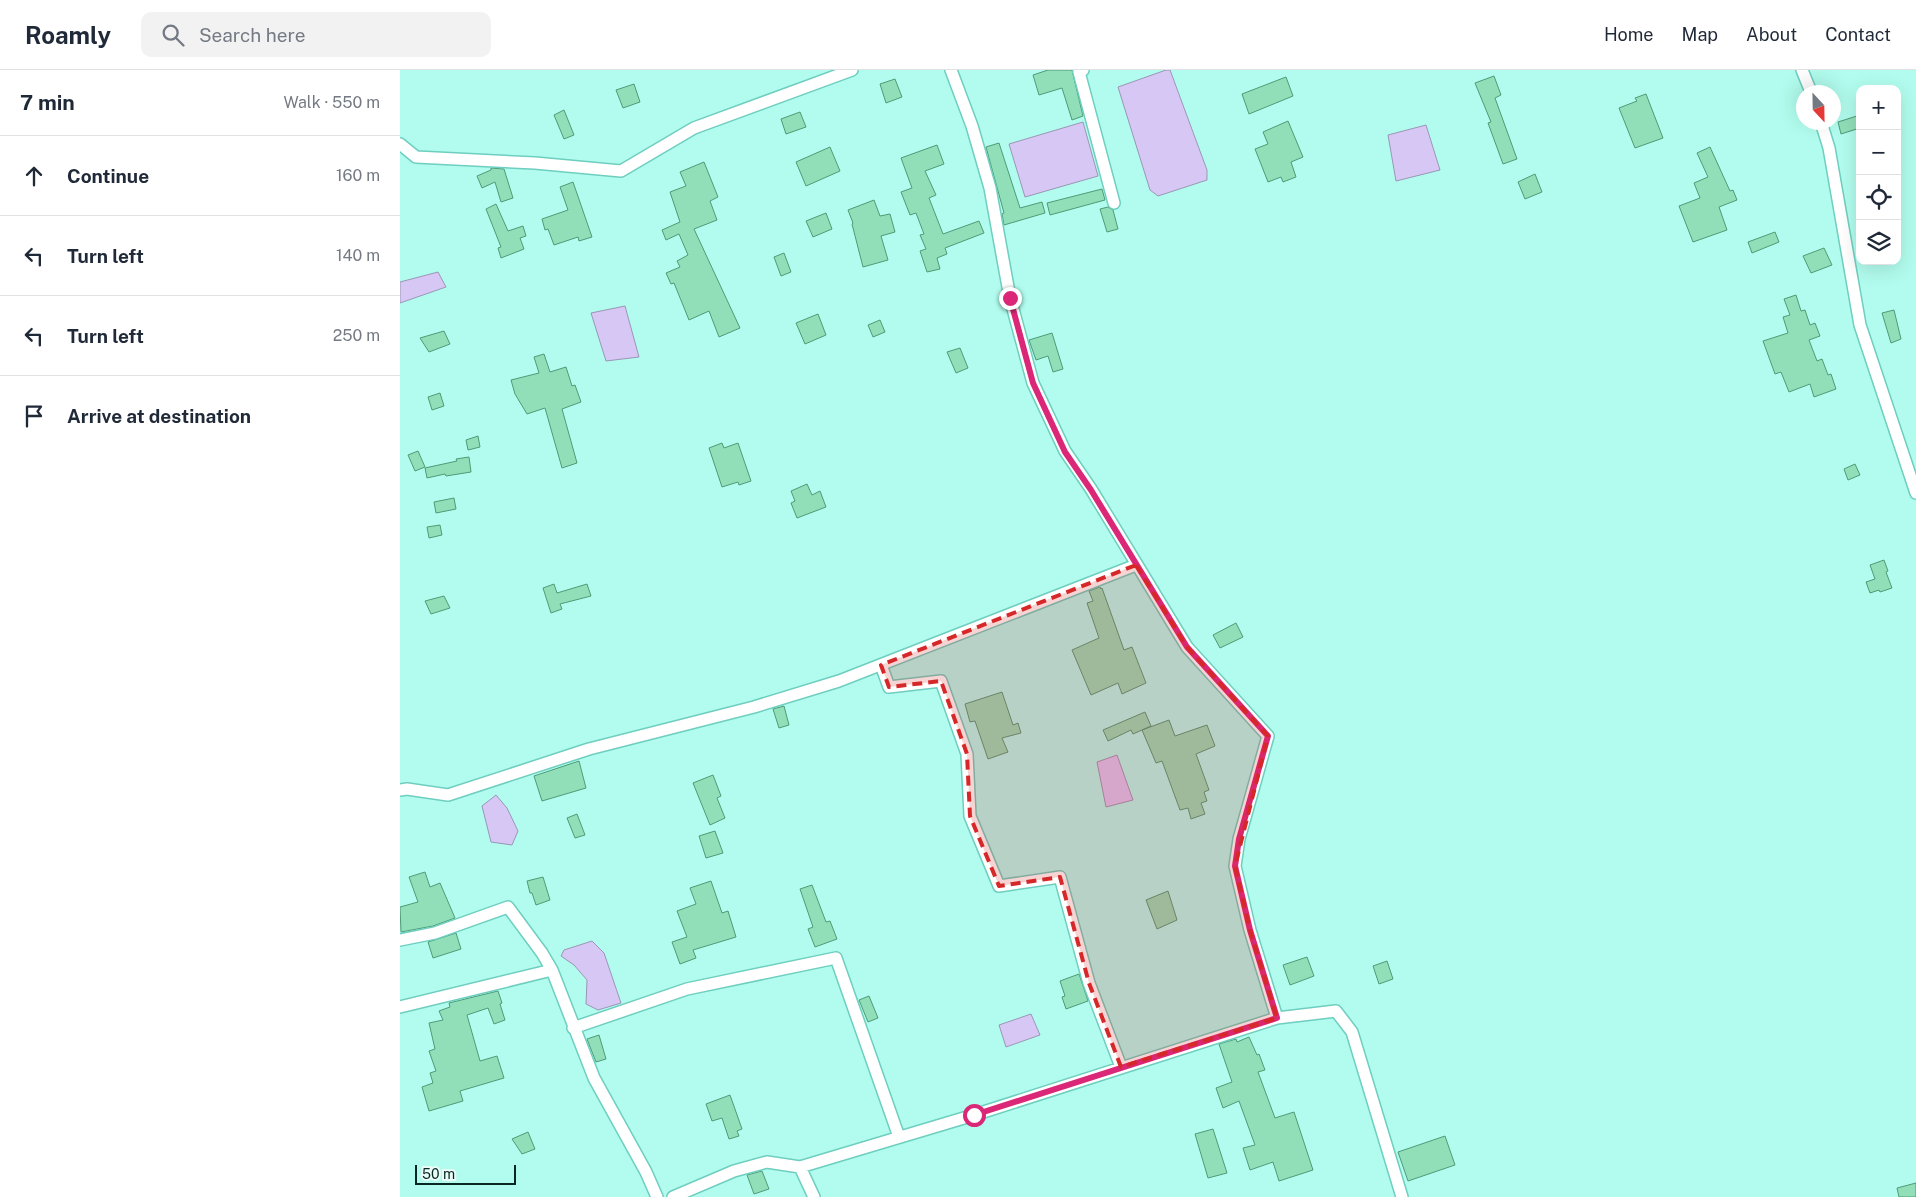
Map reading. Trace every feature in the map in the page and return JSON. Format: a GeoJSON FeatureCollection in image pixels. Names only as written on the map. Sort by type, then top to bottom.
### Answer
{"type":"FeatureCollection","features":[{"type":"Feature","properties":{"kind":"street"},"geometry":{"type":"LineString","coordinates":[[400,144],[416,157],[535,163],[621,171],[694,128],[852,70]]}},
{"type":"Feature","properties":{"kind":"street"},"geometry":{"type":"LineString","coordinates":[[951,70],[972,126],[990,188],[1010,298],[1033,383],[1065,452],[1091,490],[1187,647],[1268,736],[1239,839],[1235,866],[1250,930],[1277,1018]]}},
{"type":"Feature","properties":{"kind":"street"},"geometry":{"type":"LineString","coordinates":[[1083,70],[1080,72],[1114,203]]}},
{"type":"Feature","properties":{"kind":"street"},"geometry":{"type":"LineString","coordinates":[[1802,70],[1808,85]]}},
{"type":"Feature","properties":{"kind":"street"},"geometry":{"type":"LineString","coordinates":[[1823,130],[1829,148],[1860,325],[1916,493]]}},
{"type":"Feature","properties":{"kind":"street"},"geometry":{"type":"LineString","coordinates":[[400,790],[406,789],[448,795],[589,749],[754,707],[839,681],[1136,565]]}},
{"type":"Feature","properties":{"kind":"street"},"geometry":{"type":"LineString","coordinates":[[882,665],[889,687],[941,681],[967,754],[970,816],[999,886],[1060,877],[1089,983],[1121,1068]]}},
{"type":"Feature","properties":{"kind":"street"},"geometry":{"type":"LineString","coordinates":[[400,940],[435,933],[508,907],[542,953],[552,970],[594,1078],[646,1172],[657,1197]]}},
{"type":"Feature","properties":{"kind":"street"},"geometry":{"type":"LineString","coordinates":[[573,1028],[687,989],[836,958],[898,1138]]}},
{"type":"Feature","properties":{"kind":"street"},"geometry":{"type":"LineString","coordinates":[[400,1007],[552,970]]}},
{"type":"Feature","properties":{"kind":"street"},"geometry":{"type":"LineString","coordinates":[[672,1197],[734,1171],[768,1162],[800,1167],[898,1138],[1277,1018],[1336,1012],[1352,1032],[1402,1197]]}},
{"type":"Feature","properties":{"kind":"street"},"geometry":{"type":"LineString","coordinates":[[800,1167],[814,1197]]}},
{"type":"Feature","properties":{"kind":"highlighted area"},"geometry":{"type":"Polygon","coordinates":[[[1136,565],[1187,647],[1268,736],[1235,866],[1250,930],[1277,1018],[1121,1067],[1089,983],[1060,877],[999,886],[970,816],[967,754],[941,681],[889,687],[881,665],[1136,565]]]}},
{"type":"Feature","properties":{"kind":"shaded area"},"geometry":{"type":"Polygon","coordinates":[[[1170,70],[1207,170],[1207,180],[1158,196],[1150,190],[1118,87],[1170,70]]]}},
{"type":"Feature","properties":{"kind":"shaded area"},"geometry":{"type":"Polygon","coordinates":[[[1083,122],[1098,176],[1025,197],[1009,144],[1083,122]]]}},
{"type":"Feature","properties":{"kind":"shaded area"},"geometry":{"type":"Polygon","coordinates":[[[1426,125],[1440,170],[1396,181],[1388,135],[1426,125]]]}},
{"type":"Feature","properties":{"kind":"shaded area"},"geometry":{"type":"Polygon","coordinates":[[[438,272],[446,287],[400,303],[400,282],[438,272]]]}},
{"type":"Feature","properties":{"kind":"shaded area"},"geometry":{"type":"Polygon","coordinates":[[[625,306],[639,357],[606,361],[591,313],[625,306]]]}},
{"type":"Feature","properties":{"kind":"shaded area"},"geometry":{"type":"Polygon","coordinates":[[[1117,755],[1133,800],[1106,807],[1097,762],[1117,755]]]}},
{"type":"Feature","properties":{"kind":"shaded area"},"geometry":{"type":"Polygon","coordinates":[[[496,795],[507,808],[518,831],[512,845],[491,842],[482,806],[496,795]]]}},
{"type":"Feature","properties":{"kind":"shaded area"},"geometry":{"type":"Polygon","coordinates":[[[592,941],[604,953],[621,1003],[598,1010],[586,1004],[587,980],[574,965],[561,956],[564,950],[592,941]]]}},
{"type":"Feature","properties":{"kind":"shaded area"},"geometry":{"type":"Polygon","coordinates":[[[1031,1014],[1040,1035],[1006,1047],[999,1025],[1031,1014]]]}},
{"type":"Feature","properties":{"kind":"building"},"geometry":{"type":"Polygon","coordinates":[[[1048,70],[1072,70],[1083,116],[1072,120],[1062,88],[1039,95],[1033,75],[1048,70]]]}},
{"type":"Feature","properties":{"kind":"building"},"geometry":{"type":"Polygon","coordinates":[[[1494,76],[1501,95],[1495,98],[1517,159],[1503,164],[1488,123],[1491,122],[1475,83],[1494,76]]]}},
{"type":"Feature","properties":{"kind":"building"},"geometry":{"type":"Polygon","coordinates":[[[1286,77],[1293,96],[1249,114],[1242,94],[1286,77]]]}},
{"type":"Feature","properties":{"kind":"building"},"geometry":{"type":"Polygon","coordinates":[[[895,79],[902,97],[886,103],[880,84],[895,79]]]}},
{"type":"Feature","properties":{"kind":"building"},"geometry":{"type":"Polygon","coordinates":[[[634,84],[640,102],[623,108],[616,90],[634,84]]]}},
{"type":"Feature","properties":{"kind":"building"},"geometry":{"type":"Polygon","coordinates":[[[1646,94],[1663,138],[1635,148],[1619,108],[1637,101],[1635,98],[1646,94]]]}},
{"type":"Feature","properties":{"kind":"building"},"geometry":{"type":"Polygon","coordinates":[[[564,110],[574,135],[564,139],[554,115],[564,110]]]}},
{"type":"Feature","properties":{"kind":"building"},"geometry":{"type":"Polygon","coordinates":[[[800,112],[806,127],[786,134],[781,119],[800,112]]]}},
{"type":"Feature","properties":{"kind":"building"},"geometry":{"type":"Polygon","coordinates":[[[1856,116],[1856,129],[1841,134],[1841,121],[1856,116]]]}},
{"type":"Feature","properties":{"kind":"building"},"geometry":{"type":"Polygon","coordinates":[[[1288,121],[1303,157],[1291,162],[1296,177],[1283,182],[1281,177],[1268,182],[1255,149],[1268,144],[1263,132],[1288,121]]]}},
{"type":"Feature","properties":{"kind":"building"},"geometry":{"type":"Polygon","coordinates":[[[999,143],[1020,208],[1042,202],[1045,213],[1004,225],[1002,214],[1004,213],[986,147],[999,143]]]}},
{"type":"Feature","properties":{"kind":"building"},"geometry":{"type":"Polygon","coordinates":[[[937,145],[944,164],[925,171],[936,195],[929,198],[943,234],[979,221],[984,233],[945,248],[947,254],[937,258],[940,269],[927,272],[920,251],[926,249],[920,235],[924,234],[916,213],[910,215],[901,192],[912,188],[901,158],[937,145]]]}},
{"type":"Feature","properties":{"kind":"building"},"geometry":{"type":"Polygon","coordinates":[[[830,147],[840,171],[806,186],[796,162],[830,147]]]}},
{"type":"Feature","properties":{"kind":"building"},"geometry":{"type":"Polygon","coordinates":[[[1710,147],[1730,191],[1733,190],[1737,200],[1719,207],[1727,230],[1693,242],[1679,206],[1700,198],[1694,183],[1708,177],[1697,153],[1710,147]]]}},
{"type":"Feature","properties":{"kind":"building"},"geometry":{"type":"Polygon","coordinates":[[[704,162],[718,197],[710,201],[717,220],[694,229],[740,328],[719,337],[709,311],[689,320],[674,283],[671,284],[666,273],[680,267],[677,261],[688,255],[679,234],[666,240],[662,230],[680,222],[670,192],[686,186],[680,172],[704,162]]]}},
{"type":"Feature","properties":{"kind":"building"},"geometry":{"type":"Polygon","coordinates":[[[491,168],[504,169],[513,198],[501,202],[495,182],[482,188],[477,176],[491,170],[491,168]]]}},
{"type":"Feature","properties":{"kind":"building"},"geometry":{"type":"Polygon","coordinates":[[[1535,174],[1542,192],[1525,199],[1518,182],[1535,174]]]}},
{"type":"Feature","properties":{"kind":"building"},"geometry":{"type":"Polygon","coordinates":[[[573,182],[592,237],[579,241],[578,237],[554,245],[548,229],[545,230],[542,219],[568,210],[560,187],[573,182]]]}},
{"type":"Feature","properties":{"kind":"building"},"geometry":{"type":"Polygon","coordinates":[[[1102,189],[1105,200],[1050,215],[1047,203],[1102,189]]]}},
{"type":"Feature","properties":{"kind":"building"},"geometry":{"type":"Polygon","coordinates":[[[874,200],[880,216],[890,214],[895,232],[881,236],[888,260],[863,267],[853,223],[848,210],[874,200]]]}},
{"type":"Feature","properties":{"kind":"building"},"geometry":{"type":"Polygon","coordinates":[[[496,204],[508,231],[523,226],[526,236],[520,238],[524,249],[501,258],[498,248],[501,247],[486,209],[496,204]]]}},
{"type":"Feature","properties":{"kind":"building"},"geometry":{"type":"Polygon","coordinates":[[[1108,207],[1113,210],[1118,229],[1107,232],[1100,209],[1108,207]]]}},
{"type":"Feature","properties":{"kind":"building"},"geometry":{"type":"Polygon","coordinates":[[[826,213],[832,229],[813,237],[806,221],[826,213]]]}},
{"type":"Feature","properties":{"kind":"building"},"geometry":{"type":"Polygon","coordinates":[[[1775,232],[1779,242],[1752,253],[1748,242],[1775,232]]]}},
{"type":"Feature","properties":{"kind":"building"},"geometry":{"type":"Polygon","coordinates":[[[1824,248],[1832,265],[1811,273],[1803,256],[1824,248]]]}},
{"type":"Feature","properties":{"kind":"building"},"geometry":{"type":"Polygon","coordinates":[[[784,253],[791,272],[781,276],[774,257],[784,253]]]}},
{"type":"Feature","properties":{"kind":"building"},"geometry":{"type":"Polygon","coordinates":[[[1796,295],[1801,311],[1805,310],[1810,325],[1815,323],[1820,336],[1809,340],[1817,361],[1822,359],[1828,375],[1831,374],[1836,389],[1814,397],[1810,384],[1789,392],[1781,372],[1775,374],[1763,341],[1788,333],[1783,317],[1790,315],[1784,299],[1796,295]]]}},
{"type":"Feature","properties":{"kind":"building"},"geometry":{"type":"Polygon","coordinates":[[[1894,310],[1901,339],[1891,343],[1882,313],[1894,310]]]}},
{"type":"Feature","properties":{"kind":"building"},"geometry":{"type":"Polygon","coordinates":[[[818,314],[826,335],[805,344],[796,323],[818,314]]]}},
{"type":"Feature","properties":{"kind":"building"},"geometry":{"type":"Polygon","coordinates":[[[880,320],[885,332],[873,337],[868,325],[880,320]]]}},
{"type":"Feature","properties":{"kind":"building"},"geometry":{"type":"Polygon","coordinates":[[[444,331],[450,344],[429,352],[420,338],[444,331]]]}},
{"type":"Feature","properties":{"kind":"building"},"geometry":{"type":"Polygon","coordinates":[[[1052,333],[1063,369],[1053,372],[1048,356],[1036,360],[1029,340],[1052,333]]]}},
{"type":"Feature","properties":{"kind":"building"},"geometry":{"type":"Polygon","coordinates":[[[960,348],[968,368],[956,373],[947,352],[960,348]]]}},
{"type":"Feature","properties":{"kind":"building"},"geometry":{"type":"Polygon","coordinates":[[[544,354],[550,372],[566,367],[572,386],[575,385],[581,402],[562,409],[577,463],[562,468],[545,408],[527,414],[515,394],[511,380],[539,373],[534,357],[544,354]]]}},
{"type":"Feature","properties":{"kind":"building"},"geometry":{"type":"Polygon","coordinates":[[[440,393],[444,406],[432,410],[428,397],[440,393]]]}},
{"type":"Feature","properties":{"kind":"building"},"geometry":{"type":"Polygon","coordinates":[[[478,436],[480,447],[468,450],[466,440],[478,436]]]}},
{"type":"Feature","properties":{"kind":"building"},"geometry":{"type":"Polygon","coordinates":[[[722,443],[724,448],[738,443],[751,481],[739,485],[738,482],[722,487],[709,448],[722,443]]]}},
{"type":"Feature","properties":{"kind":"building"},"geometry":{"type":"Polygon","coordinates":[[[418,451],[425,467],[415,471],[408,455],[418,451]]]}},
{"type":"Feature","properties":{"kind":"building"},"geometry":{"type":"Polygon","coordinates":[[[469,457],[471,472],[446,476],[445,474],[427,478],[425,468],[469,457]]]}},
{"type":"Feature","properties":{"kind":"building"},"geometry":{"type":"Polygon","coordinates":[[[1855,464],[1860,475],[1848,480],[1844,469],[1855,464]]]}},
{"type":"Feature","properties":{"kind":"building"},"geometry":{"type":"Polygon","coordinates":[[[807,484],[812,495],[820,491],[826,507],[797,518],[791,503],[795,501],[791,491],[807,484]]]}},
{"type":"Feature","properties":{"kind":"building"},"geometry":{"type":"Polygon","coordinates":[[[454,498],[456,509],[436,513],[434,502],[454,498]]]}},
{"type":"Feature","properties":{"kind":"building"},"geometry":{"type":"Polygon","coordinates":[[[440,525],[442,535],[429,538],[427,527],[440,525]]]}},
{"type":"Feature","properties":{"kind":"building"},"geometry":{"type":"Polygon","coordinates":[[[1884,560],[1892,588],[1870,593],[1866,582],[1875,579],[1870,565],[1884,560]]]}},
{"type":"Feature","properties":{"kind":"building"},"geometry":{"type":"Polygon","coordinates":[[[554,584],[557,593],[587,584],[591,596],[560,604],[562,609],[551,613],[543,588],[554,584]]]}},
{"type":"Feature","properties":{"kind":"building"},"geometry":{"type":"Polygon","coordinates":[[[1102,588],[1124,650],[1132,647],[1146,683],[1122,694],[1118,683],[1091,695],[1072,650],[1099,638],[1087,603],[1093,601],[1089,591],[1102,588]]]}},
{"type":"Feature","properties":{"kind":"building"},"geometry":{"type":"Polygon","coordinates":[[[444,596],[450,608],[431,614],[425,601],[444,596]]]}},
{"type":"Feature","properties":{"kind":"building"},"geometry":{"type":"Polygon","coordinates":[[[1236,623],[1243,637],[1220,648],[1213,635],[1236,623]]]}},
{"type":"Feature","properties":{"kind":"building"},"geometry":{"type":"Polygon","coordinates":[[[1002,692],[1013,725],[1018,723],[1021,733],[1002,738],[1008,752],[988,759],[975,721],[970,722],[965,704],[1002,692]]]}},
{"type":"Feature","properties":{"kind":"building"},"geometry":{"type":"Polygon","coordinates":[[[784,706],[789,725],[779,728],[773,709],[784,706]]]}},
{"type":"Feature","properties":{"kind":"building"},"geometry":{"type":"Polygon","coordinates":[[[1145,712],[1151,726],[1133,734],[1131,730],[1108,741],[1103,730],[1145,712]]]}},
{"type":"Feature","properties":{"kind":"building"},"geometry":{"type":"Polygon","coordinates":[[[1169,720],[1175,736],[1207,725],[1215,746],[1196,754],[1209,790],[1204,792],[1207,801],[1201,803],[1205,814],[1191,819],[1188,808],[1180,810],[1162,761],[1156,763],[1142,730],[1169,720]]]}},
{"type":"Feature","properties":{"kind":"building"},"geometry":{"type":"Polygon","coordinates":[[[579,761],[586,788],[542,801],[534,776],[579,761]]]}},
{"type":"Feature","properties":{"kind":"building"},"geometry":{"type":"Polygon","coordinates":[[[713,775],[721,796],[717,798],[725,818],[710,825],[693,783],[713,775]]]}},
{"type":"Feature","properties":{"kind":"building"},"geometry":{"type":"Polygon","coordinates":[[[577,814],[585,835],[575,838],[567,818],[577,814]]]}},
{"type":"Feature","properties":{"kind":"building"},"geometry":{"type":"Polygon","coordinates":[[[715,831],[723,853],[706,858],[699,836],[715,831]]]}},
{"type":"Feature","properties":{"kind":"building"},"geometry":{"type":"Polygon","coordinates":[[[425,872],[430,887],[440,883],[455,918],[433,926],[401,932],[400,907],[418,902],[409,877],[425,872]]]}},
{"type":"Feature","properties":{"kind":"building"},"geometry":{"type":"Polygon","coordinates":[[[543,877],[550,900],[536,905],[527,881],[543,877]]]}},
{"type":"Feature","properties":{"kind":"building"},"geometry":{"type":"Polygon","coordinates":[[[711,881],[722,913],[728,911],[736,937],[693,950],[696,958],[680,964],[672,942],[687,937],[677,911],[696,904],[690,888],[711,881]]]}},
{"type":"Feature","properties":{"kind":"building"},"geometry":{"type":"Polygon","coordinates":[[[812,885],[826,922],[830,921],[837,939],[815,947],[808,929],[813,927],[800,889],[812,885]]]}},
{"type":"Feature","properties":{"kind":"building"},"geometry":{"type":"Polygon","coordinates":[[[1168,891],[1177,920],[1157,929],[1146,900],[1168,891]]]}},
{"type":"Feature","properties":{"kind":"building"},"geometry":{"type":"Polygon","coordinates":[[[456,933],[461,949],[433,958],[428,942],[456,933]]]}},
{"type":"Feature","properties":{"kind":"building"},"geometry":{"type":"Polygon","coordinates":[[[1307,957],[1314,976],[1290,985],[1283,965],[1307,957]]]}},
{"type":"Feature","properties":{"kind":"building"},"geometry":{"type":"Polygon","coordinates":[[[1387,961],[1393,979],[1379,984],[1373,966],[1387,961]]]}},
{"type":"Feature","properties":{"kind":"building"},"geometry":{"type":"Polygon","coordinates":[[[1079,974],[1088,1001],[1066,1009],[1062,997],[1065,996],[1060,981],[1079,974]]]}},
{"type":"Feature","properties":{"kind":"building"},"geometry":{"type":"Polygon","coordinates":[[[498,991],[505,1020],[494,1024],[488,1008],[467,1015],[480,1061],[497,1056],[504,1078],[460,1091],[463,1101],[429,1111],[422,1087],[433,1083],[430,1073],[436,1071],[429,1051],[435,1049],[429,1023],[443,1020],[439,1011],[450,1007],[449,1003],[498,991]]]}},
{"type":"Feature","properties":{"kind":"building"},"geometry":{"type":"Polygon","coordinates":[[[869,996],[878,1018],[868,1022],[859,1000],[869,996]]]}},
{"type":"Feature","properties":{"kind":"building"},"geometry":{"type":"Polygon","coordinates":[[[599,1035],[606,1059],[596,1062],[587,1039],[599,1035]]]}},
{"type":"Feature","properties":{"kind":"building"},"geometry":{"type":"Polygon","coordinates":[[[1249,1037],[1257,1055],[1259,1054],[1265,1070],[1258,1072],[1275,1118],[1294,1112],[1313,1170],[1279,1181],[1273,1162],[1250,1170],[1243,1148],[1255,1145],[1239,1101],[1223,1108],[1216,1088],[1232,1082],[1219,1044],[1236,1039],[1237,1042],[1249,1037]]]}},
{"type":"Feature","properties":{"kind":"building"},"geometry":{"type":"Polygon","coordinates":[[[730,1095],[742,1129],[737,1131],[739,1136],[729,1139],[722,1118],[712,1121],[706,1104],[730,1095]]]}},
{"type":"Feature","properties":{"kind":"building"},"geometry":{"type":"Polygon","coordinates":[[[1213,1129],[1227,1173],[1208,1178],[1195,1134],[1213,1129]]]}},
{"type":"Feature","properties":{"kind":"building"},"geometry":{"type":"Polygon","coordinates":[[[528,1132],[535,1149],[522,1154],[512,1139],[528,1132]]]}},
{"type":"Feature","properties":{"kind":"building"},"geometry":{"type":"Polygon","coordinates":[[[1445,1136],[1455,1165],[1408,1181],[1398,1152],[1445,1136]]]}},
{"type":"Feature","properties":{"kind":"building"},"geometry":{"type":"Polygon","coordinates":[[[762,1171],[769,1189],[754,1194],[747,1175],[762,1171]]]}},
{"type":"Feature","properties":{"kind":"building"},"geometry":{"type":"Polygon","coordinates":[[[1916,1183],[1916,1197],[1899,1197],[1897,1188],[1916,1183]]]}},
{"type":"Feature","properties":{"kind":"route"},"geometry":{"type":"LineString","coordinates":[[974,1115],[1277,1018],[1250,930],[1235,866],[1239,839],[1268,736],[1187,647],[1091,490],[1065,452],[1033,383],[1010,298]]}}]}
